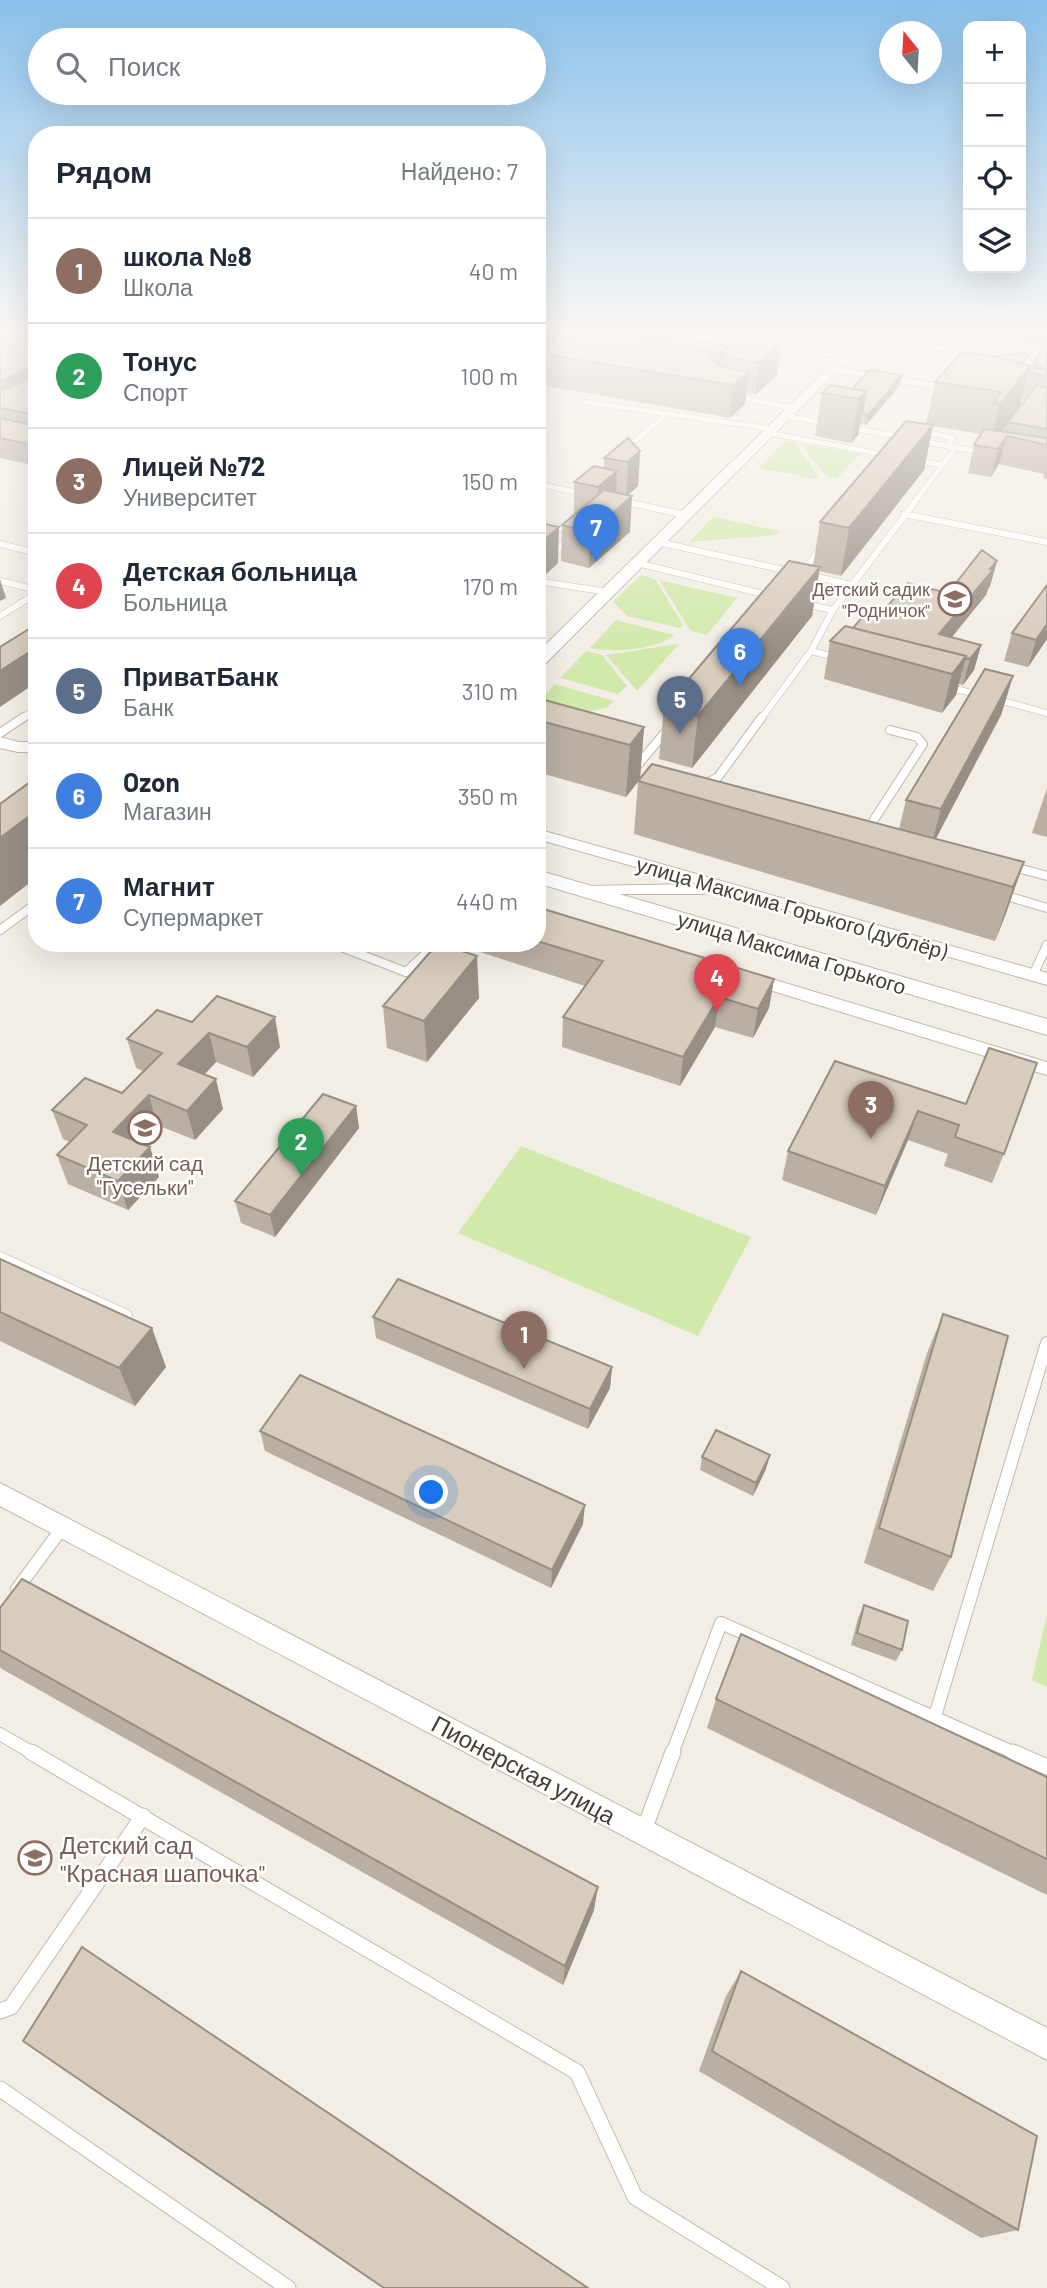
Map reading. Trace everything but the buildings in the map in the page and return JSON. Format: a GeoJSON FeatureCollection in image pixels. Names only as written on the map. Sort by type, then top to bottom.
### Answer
{"type":"FeatureCollection","features":[{"type":"Feature","properties":{"kind":"street"},"geometry":{"type":"LineString","coordinates":[[546,653],[762,439]]}},
{"type":"Feature","properties":{"kind":"street"},"geometry":{"type":"LineString","coordinates":[[0,761],[9,745],[28,746]]}},
{"type":"Feature","properties":{"kind":"street","name":"улица Максима Горького (дублёр)"},"geometry":{"type":"LineString","coordinates":[[546,837],[1040,977]]}},
{"type":"Feature","properties":{"kind":"street","name":"улица Максима Горького"},"geometry":{"type":"LineString","coordinates":[[546,879],[1047,1027]]}},
{"type":"Feature","properties":{"kind":"street"},"geometry":{"type":"LineString","coordinates":[[586,891],[724,889]]}},
{"type":"Feature","properties":{"kind":"street"},"geometry":{"type":"LineString","coordinates":[[732,972],[1047,1069]]}},
{"type":"Feature","properties":{"kind":"street","name":"Пионерская улица"},"geometry":{"type":"LineString","coordinates":[[0,1494],[1047,2045]]}},
{"type":"Feature","properties":{"kind":"lane"},"geometry":{"type":"LineString","coordinates":[[615,457],[637,439]]}},
{"type":"Feature","properties":{"kind":"lane"},"geometry":{"type":"LineString","coordinates":[[809,439],[941,465]]}},
{"type":"Feature","properties":{"kind":"lane"},"geometry":{"type":"LineString","coordinates":[[910,439],[991,454]]}},
{"type":"Feature","properties":{"kind":"lane"},"geometry":{"type":"LineString","coordinates":[[695,787],[710,783],[718,777],[811,651],[833,610],[941,465],[952,447],[953,439]]}},
{"type":"Feature","properties":{"kind":"lane"},"geometry":{"type":"LineString","coordinates":[[881,466],[889,455]]}},
{"type":"Feature","properties":{"kind":"lane"},"geometry":{"type":"LineString","coordinates":[[574,491],[583,484]]}},
{"type":"Feature","properties":{"kind":"lane"},"geometry":{"type":"LineString","coordinates":[[546,486],[596,496]]}},
{"type":"Feature","properties":{"kind":"lane"},"geometry":{"type":"LineString","coordinates":[[620,501],[686,514]]}},
{"type":"Feature","properties":{"kind":"lane"},"geometry":{"type":"LineString","coordinates":[[904,514],[1047,542]]}},
{"type":"Feature","properties":{"kind":"lane"},"geometry":{"type":"LineString","coordinates":[[546,525],[574,531],[556,552]]}},
{"type":"Feature","properties":{"kind":"lane"},"geometry":{"type":"LineString","coordinates":[[802,574],[826,541]]}},
{"type":"Feature","properties":{"kind":"lane"},"geometry":{"type":"LineString","coordinates":[[658,542],[852,584]]}},
{"type":"Feature","properties":{"kind":"lane"},"geometry":{"type":"LineString","coordinates":[[0,544],[28,551]]}},
{"type":"Feature","properties":{"kind":"lane"},"geometry":{"type":"LineString","coordinates":[[636,564],[780,598],[777,601]]}},
{"type":"Feature","properties":{"kind":"lane"},"geometry":{"type":"LineString","coordinates":[[0,581],[28,589]]}},
{"type":"Feature","properties":{"kind":"lane"},"geometry":{"type":"LineString","coordinates":[[546,582],[608,592]]}},
{"type":"Feature","properties":{"kind":"lane"},"geometry":{"type":"LineString","coordinates":[[0,616],[28,598]]}},
{"type":"Feature","properties":{"kind":"lane"},"geometry":{"type":"LineString","coordinates":[[793,601],[833,610]]}},
{"type":"Feature","properties":{"kind":"lane"},"geometry":{"type":"LineString","coordinates":[[811,651],[851,661]]}},
{"type":"Feature","properties":{"kind":"lane"},"geometry":{"type":"LineString","coordinates":[[942,685],[1047,713]]}},
{"type":"Feature","properties":{"kind":"lane"},"geometry":{"type":"LineString","coordinates":[[0,733],[28,714]]}},
{"type":"Feature","properties":{"kind":"lane"},"geometry":{"type":"LineString","coordinates":[[634,770],[671,726]]}},
{"type":"Feature","properties":{"kind":"lane"},"geometry":{"type":"LineString","coordinates":[[859,842],[923,744],[917,737],[890,730]]}},
{"type":"Feature","properties":{"kind":"lane"},"geometry":{"type":"LineString","coordinates":[[621,766],[646,773]]}},
{"type":"Feature","properties":{"kind":"lane"},"geometry":{"type":"LineString","coordinates":[[997,862],[1047,876]]}},
{"type":"Feature","properties":{"kind":"lane"},"geometry":{"type":"LineString","coordinates":[[996,893],[1047,908]]}},
{"type":"Feature","properties":{"kind":"lane"},"geometry":{"type":"LineString","coordinates":[[0,930],[28,910]]}},
{"type":"Feature","properties":{"kind":"lane"},"geometry":{"type":"LineString","coordinates":[[1040,977],[1047,945]]}},
{"type":"Feature","properties":{"kind":"lane"},"geometry":{"type":"LineString","coordinates":[[354,952],[406,972],[427,952]]}},
{"type":"Feature","properties":{"kind":"lane"},"geometry":{"type":"LineString","coordinates":[[0,1257],[127,1315]]}},
{"type":"Feature","properties":{"kind":"lane"},"geometry":{"type":"LineString","coordinates":[[935,1716],[1047,1343]]}},
{"type":"Feature","properties":{"kind":"lane"},"geometry":{"type":"LineString","coordinates":[[8,1602],[62,1527]]}},
{"type":"Feature","properties":{"kind":"lane"},"geometry":{"type":"LineString","coordinates":[[643,1832],[721,1623],[1047,1767]]}},
{"type":"Feature","properties":{"kind":"lane"},"geometry":{"type":"LineString","coordinates":[[0,1734],[577,2072],[635,2197],[782,2288]]}},
{"type":"Feature","properties":{"kind":"lane"},"geometry":{"type":"LineString","coordinates":[[0,2011],[11,2007],[143,1816]]}},
{"type":"Feature","properties":{"kind":"lane"},"geometry":{"type":"LineString","coordinates":[[0,2089],[288,2288]]}},
{"type":"Feature","properties":{"kind":"green space"},"geometry":{"type":"Polygon","coordinates":[[[785,441],[793,442],[819,476],[816,479],[759,468],[785,441]]]}},
{"type":"Feature","properties":{"kind":"green space"},"geometry":{"type":"Polygon","coordinates":[[[800,443],[860,454],[837,478],[826,476],[800,443]]]}},
{"type":"Feature","properties":{"kind":"green space"},"geometry":{"type":"Polygon","coordinates":[[[713,517],[779,531],[775,535],[689,542],[713,517]]]}},
{"type":"Feature","properties":{"kind":"green space"},"geometry":{"type":"Polygon","coordinates":[[[641,575],[655,579],[683,625],[680,628],[627,616],[613,602],[641,575]]]}},
{"type":"Feature","properties":{"kind":"green space"},"geometry":{"type":"Polygon","coordinates":[[[659,580],[737,598],[707,635],[691,631],[659,580]]]}},
{"type":"Feature","properties":{"kind":"green space"},"geometry":{"type":"Polygon","coordinates":[[[616,620],[674,635],[657,644],[634,649],[590,648],[616,620]]]}},
{"type":"Feature","properties":{"kind":"green space"},"geometry":{"type":"Polygon","coordinates":[[[679,644],[637,691],[606,655],[679,644]]]}},
{"type":"Feature","properties":{"kind":"green space"},"geometry":{"type":"Polygon","coordinates":[[[586,651],[602,655],[627,686],[618,694],[560,678],[586,651]]]}},
{"type":"Feature","properties":{"kind":"green space"},"geometry":{"type":"Polygon","coordinates":[[[555,684],[614,701],[606,708],[546,720],[546,694],[555,684]]]}},
{"type":"Feature","properties":{"kind":"green space"},"geometry":{"type":"Polygon","coordinates":[[[521,1146],[751,1237],[698,1336],[458,1233],[521,1146]]]}},
{"type":"Feature","properties":{"kind":"green space"},"geometry":{"type":"Polygon","coordinates":[[[1047,1614],[1047,1687],[1032,1680],[1047,1614]]]}},
{"type":"Feature","properties":{"kind":"place","name":"Магнит"},"geometry":{"type":"Point","coordinates":[596,562]}},
{"type":"Feature","properties":{"kind":"place","name":"Детский садик \"Родничок\""},"geometry":{"type":"Point","coordinates":[955,599]}},
{"type":"Feature","properties":{"kind":"place","name":"Ozon"},"geometry":{"type":"Point","coordinates":[740,686]}},
{"type":"Feature","properties":{"kind":"place","name":"ПриватБанк"},"geometry":{"type":"Point","coordinates":[680,734]}},
{"type":"Feature","properties":{"kind":"place","name":"Детская больница"},"geometry":{"type":"Point","coordinates":[717,1012]}},
{"type":"Feature","properties":{"kind":"place","name":"Детский сад \"Гусельки\""},"geometry":{"type":"Point","coordinates":[145,1128]}},
{"type":"Feature","properties":{"kind":"place","name":"Лицей №72"},"geometry":{"type":"Point","coordinates":[871,1139]}},
{"type":"Feature","properties":{"kind":"place","name":"Тонус"},"geometry":{"type":"Point","coordinates":[301,1176]}},
{"type":"Feature","properties":{"kind":"place","name":"школа №8"},"geometry":{"type":"Point","coordinates":[524,1369]}},
{"type":"Feature","properties":{"kind":"place","name":"Детский сад \"Красная шапочка\""},"geometry":{"type":"Point","coordinates":[35,1858]}}]}
